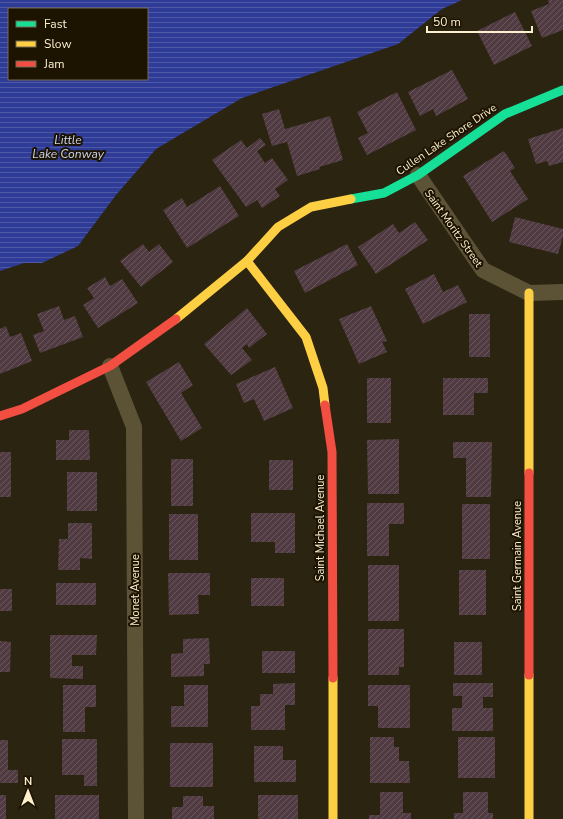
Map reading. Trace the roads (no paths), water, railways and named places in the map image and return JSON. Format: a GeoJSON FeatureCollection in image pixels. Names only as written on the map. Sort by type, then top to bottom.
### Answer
{"type":"FeatureCollection","features":[{"type":"Feature","properties":{"kind":"street","name":"Cullen Lake Shore Drive"},"geometry":{"type":"LineString","coordinates":[[0,416],[22,409],[110,366],[182,315],[247,261],[278,227],[311,207],[384,193],[418,175],[505,114],[563,90]]}},
{"type":"Feature","properties":{"kind":"street","name":"Saint Moritz Street"},"geometry":{"type":"LineString","coordinates":[[418,175],[483,270],[529,292],[563,292]]}},
{"type":"Feature","properties":{"kind":"street","name":"Saint Michael Avenue"},"geometry":{"type":"LineString","coordinates":[[247,261],[306,337],[323,388],[332,452],[333,819]]}},
{"type":"Feature","properties":{"kind":"street","name":"Saint Germain Avenue"},"geometry":{"type":"LineString","coordinates":[[529,292],[530,819]]}},
{"type":"Feature","properties":{"kind":"street","name":"Monet Avenue"},"geometry":{"type":"LineString","coordinates":[[110,366],[134,427],[136,819]]}},
{"type":"Feature","properties":{"kind":"water","name":"Little Lake Conway"},"geometry":{"type":"Polygon","coordinates":[[[0,0],[462,0],[442,9],[398,44],[242,98],[156,149],[116,195],[78,246],[42,263],[24,263],[0,271],[0,0]]]}}]}
